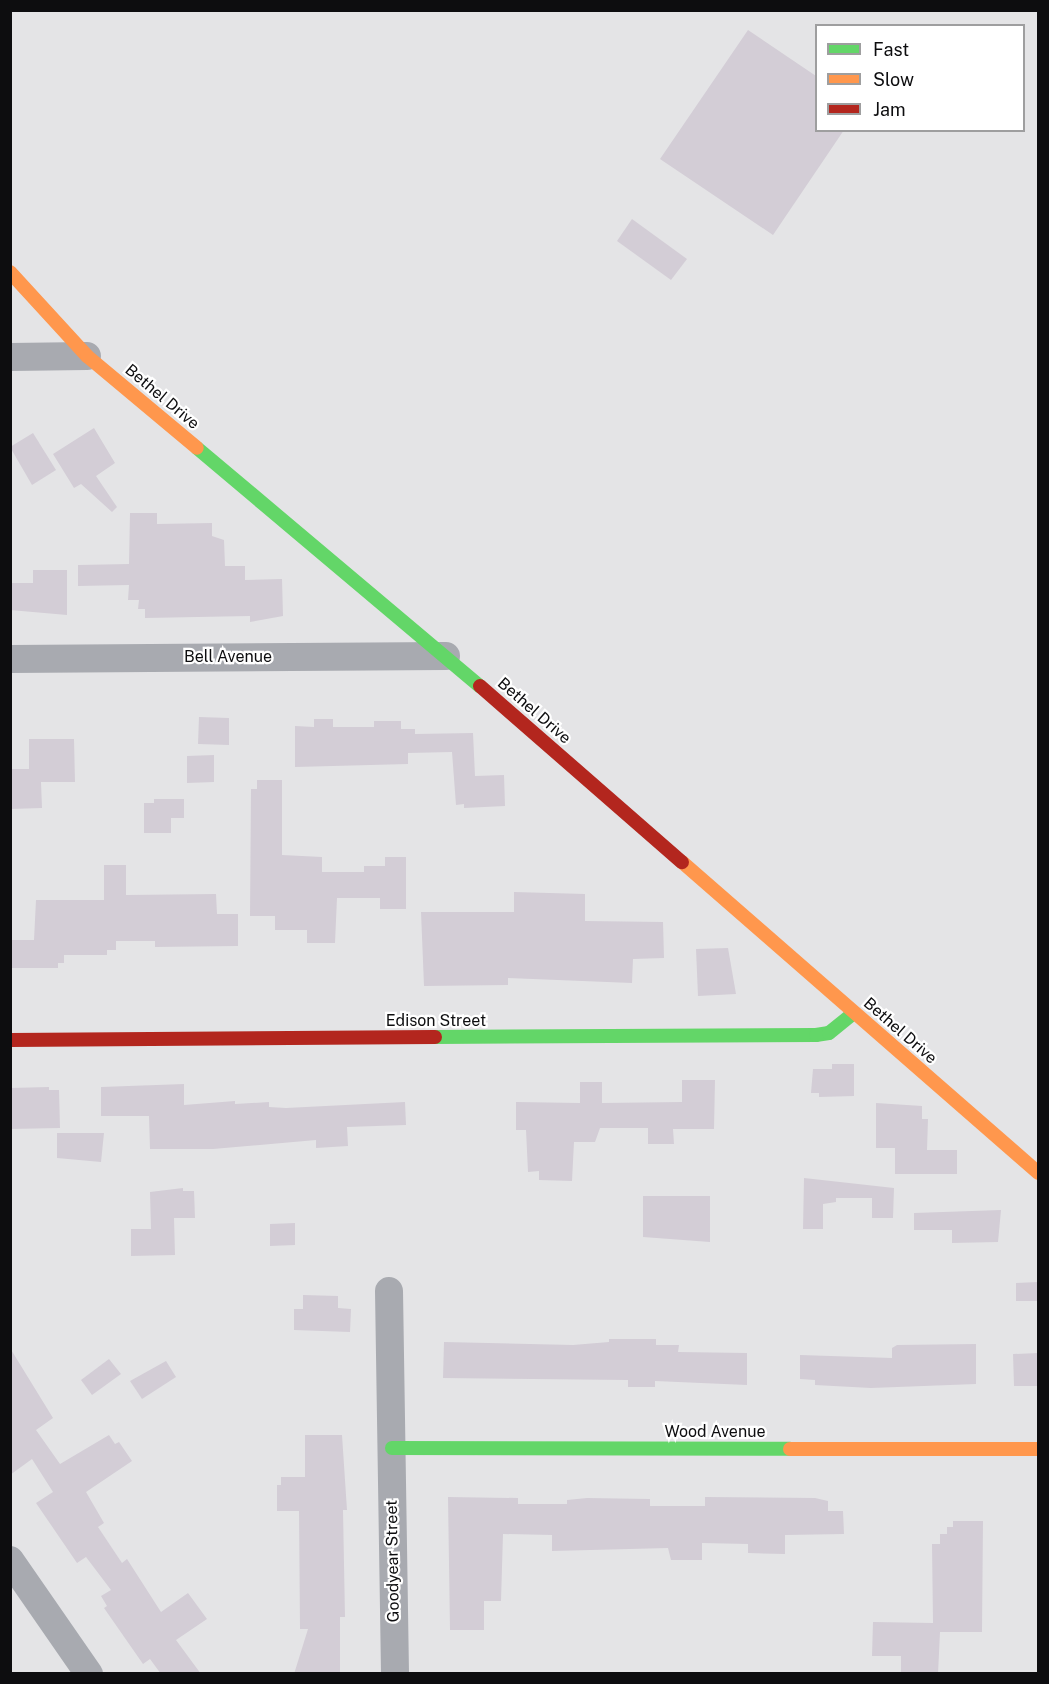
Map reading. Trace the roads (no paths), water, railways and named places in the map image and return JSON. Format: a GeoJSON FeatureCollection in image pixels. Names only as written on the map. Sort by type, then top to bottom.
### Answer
{"type":"FeatureCollection","features":[{"type":"Feature","properties":{"kind":"street","name":"Bethel Drive"},"geometry":{"type":"LineString","coordinates":[[10,272],[87,356],[446,656],[1038,1173]]}},
{"type":"Feature","properties":{"kind":"street"},"geometry":{"type":"LineString","coordinates":[[10,357],[87,356]]}},
{"type":"Feature","properties":{"kind":"street","name":"Bell Avenue"},"geometry":{"type":"LineString","coordinates":[[10,659],[446,656]]}},
{"type":"Feature","properties":{"kind":"street","name":"Edison Street"},"geometry":{"type":"LineString","coordinates":[[10,1040],[816,1035],[829,1033],[854,1013]]}},
{"type":"Feature","properties":{"kind":"street","name":"Goodyear Street"},"geometry":{"type":"LineString","coordinates":[[390,1291],[395,1674]]}},
{"type":"Feature","properties":{"kind":"street","name":"Wood Avenue"},"geometry":{"type":"LineString","coordinates":[[392,1448],[1038,1449]]}},
{"type":"Feature","properties":{"kind":"street"},"geometry":{"type":"LineString","coordinates":[[10,1560],[89,1674]]}}]}
